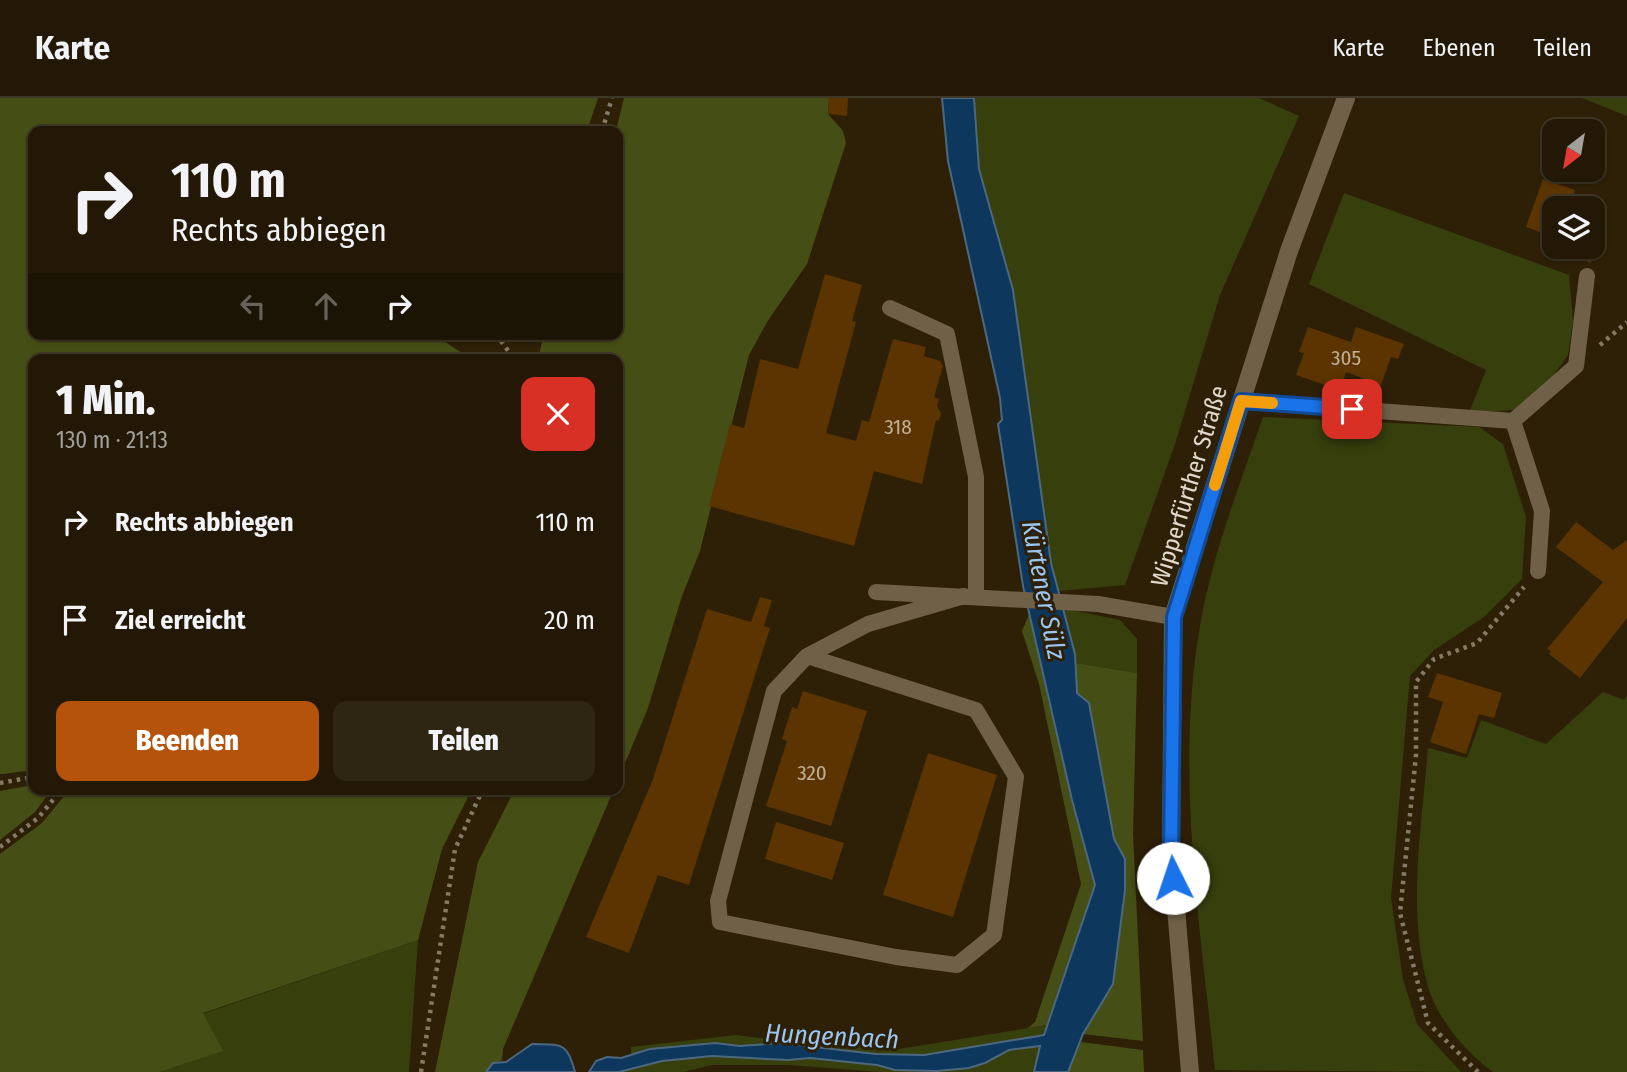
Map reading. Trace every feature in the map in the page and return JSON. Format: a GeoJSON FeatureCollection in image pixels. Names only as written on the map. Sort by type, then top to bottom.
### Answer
{"type":"FeatureCollection","features":[{"type":"Feature","properties":{"kind":"main road","name":"Wipperfürther Straße"},"geometry":{"type":"LineString","coordinates":[[1190,1072],[1171,850],[1174,617],[1289,251],[1346,98]]}},
{"type":"Feature","properties":{"kind":"lane"},"geometry":{"type":"LineString","coordinates":[[1241,401],[1513,421],[1576,366],[1587,276]]}},
{"type":"Feature","properties":{"kind":"lane"},"geometry":{"type":"LineString","coordinates":[[890,308],[947,334],[976,477],[970,596]]}},
{"type":"Feature","properties":{"kind":"lane"},"geometry":{"type":"LineString","coordinates":[[1513,421],[1542,511],[1538,571]]}},
{"type":"Feature","properties":{"kind":"lane"},"geometry":{"type":"LineString","coordinates":[[876,592],[1098,604],[1174,617]]}},
{"type":"Feature","properties":{"kind":"lane"},"geometry":{"type":"LineString","coordinates":[[807,656],[976,710],[1016,777],[994,935],[957,965],[896,957],[720,922],[718,901],[774,691],[807,656],[868,624],[970,596]]}},
{"type":"Feature","properties":{"kind":"path"},"geometry":{"type":"LineString","coordinates":[[604,126],[612,98]]}},
{"type":"Feature","properties":{"kind":"path"},"geometry":{"type":"LineString","coordinates":[[1478,1072],[1428,1023],[1400,913],[1416,755],[1416,682],[1434,659],[1477,643],[1538,571]]}},
{"type":"Feature","properties":{"kind":"path"},"geometry":{"type":"LineString","coordinates":[[0,783],[28,778]]}},
{"type":"Feature","properties":{"kind":"path"},"geometry":{"type":"LineString","coordinates":[[0,847],[38,818],[57,795]]}},
{"type":"Feature","properties":{"kind":"path"},"geometry":{"type":"LineString","coordinates":[[421,1072],[455,849],[480,795]]}},
{"type":"Feature","properties":{"kind":"green space"},"geometry":{"type":"Polygon","coordinates":[[[0,98],[598,98],[589,126],[28,126],[28,340],[442,340],[463,354],[28,354],[28,771],[0,774],[0,98]]]}},
{"type":"Feature","properties":{"kind":"green space"},"geometry":{"type":"Polygon","coordinates":[[[624,98],[829,98],[828,114],[843,131],[846,143],[807,264],[767,322],[749,355],[700,551],[682,596],[648,708],[623,768],[623,354],[539,354],[543,340],[623,340],[623,126],[617,126],[624,98]]]}},
{"type":"Feature","properties":{"kind":"green space"},"geometry":{"type":"Polygon","coordinates":[[[974,98],[1259,98],[1299,116],[1220,295],[1175,444],[1125,585],[1059,591],[1051,563],[1023,356],[979,169],[974,98]]]}},
{"type":"Feature","properties":{"kind":"green space"},"geometry":{"type":"Polygon","coordinates":[[[1582,98],[1627,98],[1627,116],[1582,98]]]}},
{"type":"Feature","properties":{"kind":"green space"},"geometry":{"type":"Polygon","coordinates":[[[1344,193],[1569,275],[1573,321],[1568,355],[1546,386],[1515,410],[1469,413],[1486,370],[1309,284],[1344,193]]]}},
{"type":"Feature","properties":{"kind":"green space"},"geometry":{"type":"Polygon","coordinates":[[[1263,417],[1479,427],[1503,444],[1526,517],[1522,579],[1484,617],[1434,650],[1410,676],[1391,898],[1403,979],[1417,1024],[1461,1072],[1215,1070],[1192,845],[1190,732],[1193,676],[1201,620],[1213,568],[1263,417]]]}},
{"type":"Feature","properties":{"kind":"green space"},"geometry":{"type":"Polygon","coordinates":[[[1062,608],[1120,620],[1137,639],[1137,673],[1075,663],[1062,608]]]}},
{"type":"Feature","properties":{"kind":"green space"},"geometry":{"type":"Polygon","coordinates":[[[1030,612],[1049,703],[1095,885],[1047,1025],[1028,1028],[1035,1022],[1081,884],[1039,684],[1022,631],[1030,612]]]}},
{"type":"Feature","properties":{"kind":"green space"},"geometry":{"type":"Polygon","coordinates":[[[1075,663],[1137,673],[1133,834],[1143,1041],[1083,1034],[1113,984],[1125,890],[1125,860],[1114,839],[1089,704],[1077,694],[1075,663]]]}},
{"type":"Feature","properties":{"kind":"green space"},"geometry":{"type":"Polygon","coordinates":[[[1603,692],[1624,700],[1627,696],[1627,1072],[1493,1072],[1472,1055],[1444,1021],[1431,996],[1421,954],[1418,866],[1428,748],[1467,758],[1481,720],[1546,744],[1603,692]]]}},
{"type":"Feature","properties":{"kind":"green space"},"geometry":{"type":"Polygon","coordinates":[[[28,786],[28,795],[48,795],[35,812],[0,840],[0,791],[28,786]]]}},
{"type":"Feature","properties":{"kind":"green space"},"geometry":{"type":"Polygon","coordinates":[[[65,795],[469,795],[442,849],[418,940],[203,1013],[223,1051],[160,1072],[0,1072],[0,854],[42,823],[65,795]]]}},
{"type":"Feature","properties":{"kind":"green space"},"geometry":{"type":"Polygon","coordinates":[[[512,795],[611,795],[503,1049],[502,1060],[493,1063],[486,1072],[435,1072],[478,862],[512,795]]]}},
{"type":"Feature","properties":{"kind":"green space"},"geometry":{"type":"Polygon","coordinates":[[[418,940],[409,1072],[160,1072],[222,1051],[202,1014],[418,940]]]}},
{"type":"Feature","properties":{"kind":"green space"},"geometry":{"type":"Polygon","coordinates":[[[1047,1025],[1044,1036],[924,1055],[876,1054],[779,1043],[740,1046],[715,1043],[650,1049],[631,1055],[631,1047],[736,1035],[798,1043],[835,1041],[893,1050],[1047,1025]]]}},
{"type":"Feature","properties":{"kind":"green space"},"geometry":{"type":"Polygon","coordinates":[[[1081,1042],[1143,1050],[1144,1072],[1068,1072],[1081,1042]]]}},
{"type":"Feature","properties":{"kind":"green space"},"geometry":{"type":"Polygon","coordinates":[[[1041,1046],[1034,1072],[880,1072],[789,1065],[712,1065],[683,1072],[619,1072],[662,1061],[712,1056],[788,1060],[810,1058],[877,1065],[895,1070],[937,1071],[969,1068],[1009,1050],[1041,1046]]]}},
{"type":"Feature","properties":{"kind":"water","name":"Kürtener Sülz"},"geometry":{"type":"Polygon","coordinates":[[[942,98],[974,98],[979,169],[1013,290],[1051,563],[1075,654],[1077,693],[1089,703],[1114,839],[1125,859],[1125,890],[1113,984],[1083,1034],[1068,1072],[1034,1072],[1040,1046],[1009,1050],[969,1068],[937,1071],[895,1070],[877,1065],[810,1058],[788,1060],[712,1056],[662,1061],[619,1072],[589,1072],[596,1061],[607,1057],[621,1058],[650,1049],[715,1043],[740,1046],[779,1043],[876,1054],[924,1055],[1044,1035],[1095,885],[1072,800],[1023,586],[998,424],[1002,420],[1000,398],[948,161],[942,98]]]}},
{"type":"Feature","properties":{"kind":"water"},"geometry":{"type":"Polygon","coordinates":[[[532,1044],[556,1045],[566,1050],[575,1072],[486,1072],[493,1063],[506,1062],[532,1044]]]}},
{"type":"Feature","properties":{"kind":"building"},"geometry":{"type":"Polygon","coordinates":[[[829,98],[848,98],[847,116],[828,114],[829,98]]]}},
{"type":"Feature","properties":{"kind":"building"},"geometry":{"type":"Polygon","coordinates":[[[1542,182],[1552,182],[1575,190],[1573,196],[1542,196],[1542,233],[1526,227],[1542,182]]]}},
{"type":"Feature","properties":{"kind":"building"},"geometry":{"type":"Polygon","coordinates":[[[825,274],[862,285],[852,321],[856,322],[826,433],[856,441],[862,420],[869,422],[893,339],[926,347],[924,356],[940,361],[943,366],[934,397],[939,399],[937,406],[941,413],[939,421],[936,420],[922,484],[874,471],[854,546],[709,506],[730,424],[744,428],[760,359],[798,369],[825,274]]]}},
{"type":"Feature","properties":{"kind":"building"},"geometry":{"type":"Polygon","coordinates":[[[1308,327],[1351,342],[1356,327],[1404,344],[1398,359],[1391,357],[1381,385],[1346,372],[1340,390],[1296,375],[1304,353],[1299,352],[1308,327]]]}},
{"type":"Feature","properties":{"kind":"building"},"geometry":{"type":"Polygon","coordinates":[[[1576,522],[1613,550],[1627,540],[1627,618],[1580,678],[1549,654],[1551,651],[1547,649],[1603,582],[1556,547],[1576,522]]]}},
{"type":"Feature","properties":{"kind":"building"},"geometry":{"type":"Polygon","coordinates":[[[760,597],[772,600],[764,626],[770,628],[689,885],[658,875],[629,953],[586,937],[653,779],[707,609],[751,622],[760,597]]]}},
{"type":"Feature","properties":{"kind":"building"},"geometry":{"type":"Polygon","coordinates":[[[1437,673],[1502,693],[1494,718],[1479,714],[1466,754],[1430,742],[1443,702],[1428,697],[1437,673]]]}},
{"type":"Feature","properties":{"kind":"building"},"geometry":{"type":"Polygon","coordinates":[[[803,691],[867,711],[831,826],[766,806],[787,741],[782,739],[792,707],[797,709],[803,691]]]}},
{"type":"Feature","properties":{"kind":"building"},"geometry":{"type":"Polygon","coordinates":[[[928,753],[997,775],[953,917],[883,895],[928,753]]]}},
{"type":"Feature","properties":{"kind":"building"},"geometry":{"type":"Polygon","coordinates":[[[776,822],[844,843],[832,880],[765,859],[776,822]]]}},
{"type":"Feature","properties":{"kind":"slow traffic"},"geometry":{"type":"LineString","coordinates":[[1215,485],[1241,401],[1272,403]]}},
{"type":"Feature","properties":{"kind":"route"},"geometry":{"type":"LineString","coordinates":[[1173,878],[1171,850],[1174,617],[1241,401],[1352,409]]}},
{"type":"Feature","properties":{"kind":"water label","name":"Hungenbach"},"geometry":{"type":"Point","coordinates":[832,1036]}}]}
